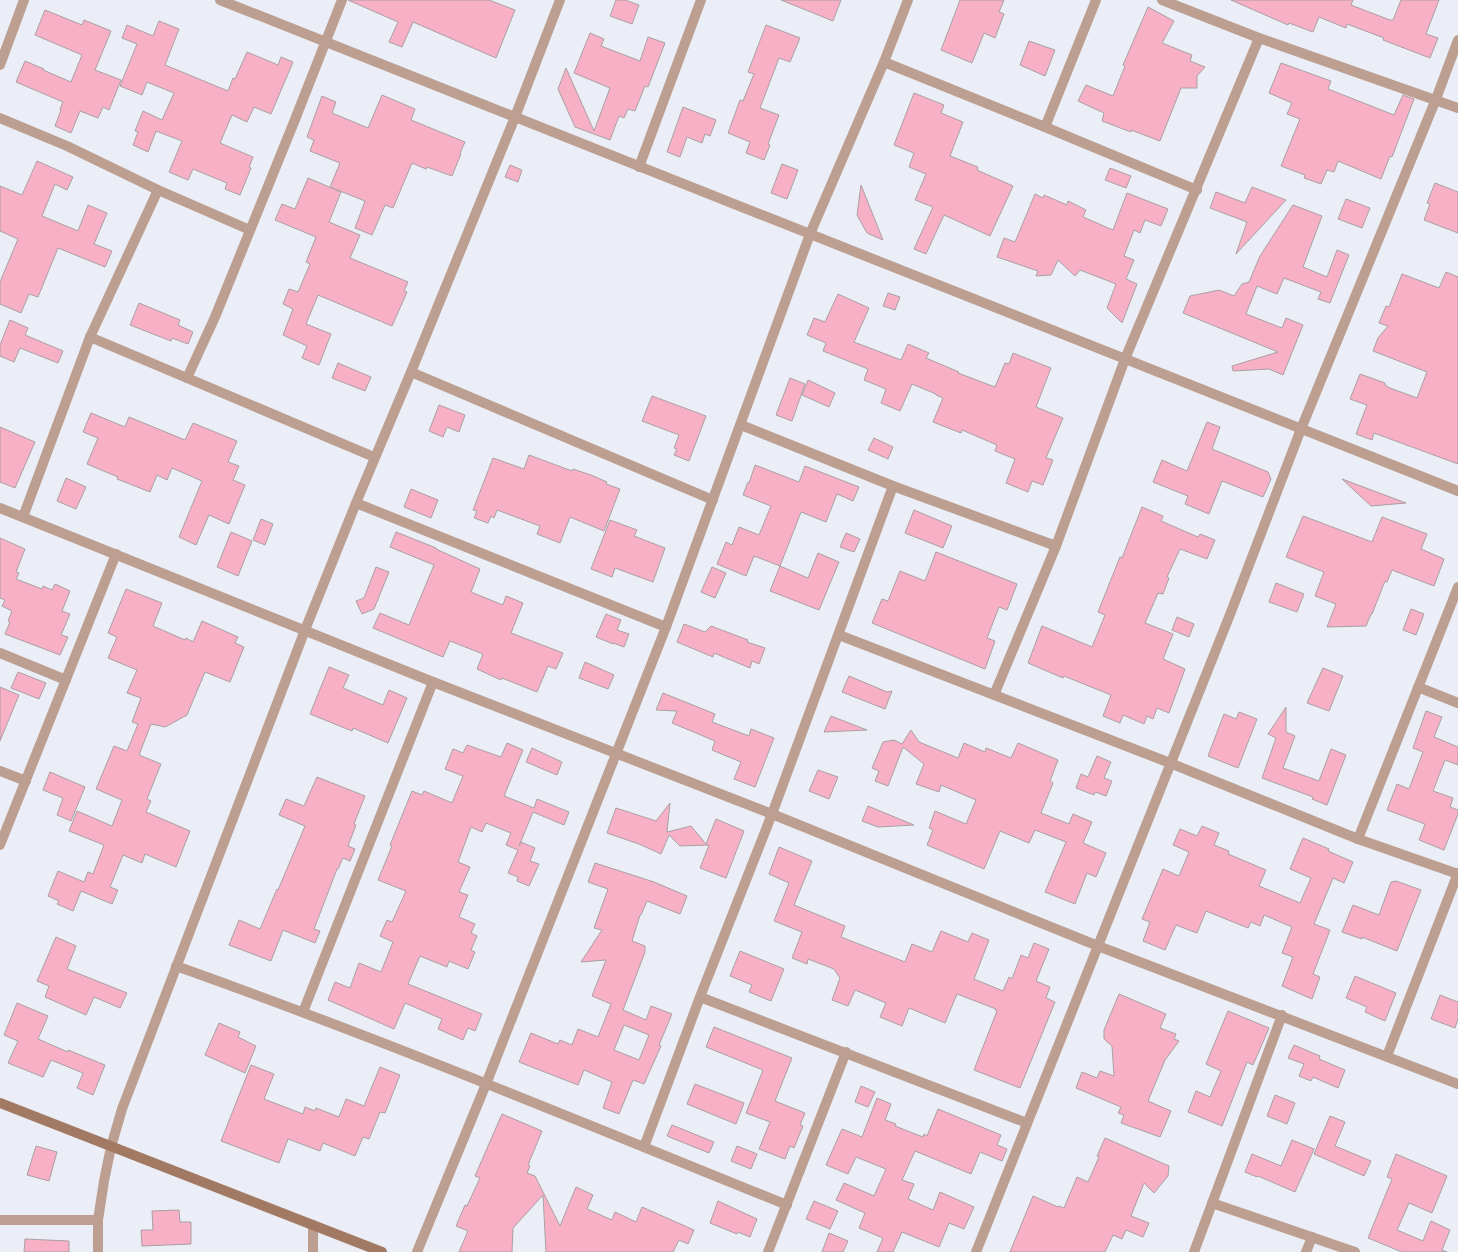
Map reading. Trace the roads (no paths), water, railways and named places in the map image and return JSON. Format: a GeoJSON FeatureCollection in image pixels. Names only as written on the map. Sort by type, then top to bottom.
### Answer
{"type":"FeatureCollection","features":[{"type":"Feature","properties":{"kind":"street"},"geometry":{"type":"LineString","coordinates":[[0,65],[24,0]]}},
{"type":"Feature","properties":{"kind":"street"},"geometry":{"type":"LineString","coordinates":[[220,0],[1458,492]]}},
{"type":"Feature","properties":{"kind":"street"},"geometry":{"type":"LineString","coordinates":[[187,378],[215,318],[342,0]]}},
{"type":"Feature","properties":{"kind":"street"},"geometry":{"type":"LineString","coordinates":[[98,1252],[98,1220],[111,1147],[122,1109],[305,630],[374,457],[411,372],[560,0]]}},
{"type":"Feature","properties":{"kind":"street"},"geometry":{"type":"LineString","coordinates":[[639,166],[701,0]]}},
{"type":"Feature","properties":{"kind":"street"},"geometry":{"type":"LineString","coordinates":[[417,1252],[486,1084],[666,627],[810,234],[884,62],[908,0]]}},
{"type":"Feature","properties":{"kind":"street"},"geometry":{"type":"LineString","coordinates":[[1045,127],[1096,0]]}},
{"type":"Feature","properties":{"kind":"street"},"geometry":{"type":"LineString","coordinates":[[1162,0],[1259,38],[1458,108]]}},
{"type":"Feature","properties":{"kind":"street"},"geometry":{"type":"LineString","coordinates":[[994,695],[1056,546],[1125,359],[1197,190],[1259,38]]}},
{"type":"Feature","properties":{"kind":"street"},"geometry":{"type":"LineString","coordinates":[[976,1252],[1301,429],[1436,99],[1458,40]]}},
{"type":"Feature","properties":{"kind":"street"},"geometry":{"type":"LineString","coordinates":[[884,62],[1197,190]]}},
{"type":"Feature","properties":{"kind":"street"},"geometry":{"type":"LineString","coordinates":[[0,118],[67,146],[158,190],[250,230]]}},
{"type":"Feature","properties":{"kind":"street"},"geometry":{"type":"LineString","coordinates":[[23,517],[90,337],[158,190]]}},
{"type":"Feature","properties":{"kind":"street"},"geometry":{"type":"LineString","coordinates":[[90,337],[374,457]]}},
{"type":"Feature","properties":{"kind":"street"},"geometry":{"type":"LineString","coordinates":[[411,372],[713,500]]}},
{"type":"Feature","properties":{"kind":"street"},"geometry":{"type":"LineString","coordinates":[[740,425],[894,486],[1056,546]]}},
{"type":"Feature","properties":{"kind":"street"},"geometry":{"type":"LineString","coordinates":[[644,1147],[700,997],[772,814],[894,486]]}},
{"type":"Feature","properties":{"kind":"street"},"geometry":{"type":"LineString","coordinates":[[356,503],[666,627]]}},
{"type":"Feature","properties":{"kind":"street"},"geometry":{"type":"LineString","coordinates":[[0,508],[433,682],[772,814],[1098,946],[1282,1015],[1458,1084]]}},
{"type":"Feature","properties":{"kind":"street"},"geometry":{"type":"LineString","coordinates":[[0,845],[116,554]]}},
{"type":"Feature","properties":{"kind":"street"},"geometry":{"type":"LineString","coordinates":[[1358,839],[1458,587]]}},
{"type":"Feature","properties":{"kind":"street"},"geometry":{"type":"LineString","coordinates":[[839,635],[1170,763],[1358,839],[1458,874],[1387,1056]]}},
{"type":"Feature","properties":{"kind":"street"},"geometry":{"type":"LineString","coordinates":[[0,653],[66,680]]}},
{"type":"Feature","properties":{"kind":"street"},"geometry":{"type":"LineString","coordinates":[[303,1012],[433,682]]}},
{"type":"Feature","properties":{"kind":"street"},"geometry":{"type":"LineString","coordinates":[[1418,687],[1458,703]]}},
{"type":"Feature","properties":{"kind":"street"},"geometry":{"type":"LineString","coordinates":[[0,771],[26,781]]}},
{"type":"Feature","properties":{"kind":"street"},"geometry":{"type":"LineString","coordinates":[[176,966],[303,1012],[787,1205]]}},
{"type":"Feature","properties":{"kind":"street"},"geometry":{"type":"LineString","coordinates":[[700,997],[1027,1123]]}},
{"type":"Feature","properties":{"kind":"street"},"geometry":{"type":"LineString","coordinates":[[1194,1252],[1282,1015]]}},
{"type":"Feature","properties":{"kind":"street"},"geometry":{"type":"LineString","coordinates":[[768,1252],[846,1052]]}},
{"type":"Feature","properties":{"kind":"street"},"geometry":{"type":"LineString","coordinates":[[0,1103],[382,1252]]}},
{"type":"Feature","properties":{"kind":"street"},"geometry":{"type":"LineString","coordinates":[[1212,1203],[1355,1252]]}},
{"type":"Feature","properties":{"kind":"street"},"geometry":{"type":"LineString","coordinates":[[0,1220],[98,1220]]}},
{"type":"Feature","properties":{"kind":"street"},"geometry":{"type":"LineString","coordinates":[[313,1225],[313,1252]]}},
{"type":"Feature","properties":{"kind":"street"},"geometry":{"type":"LineString","coordinates":[[1306,1252],[1312,1237]]}}]}
